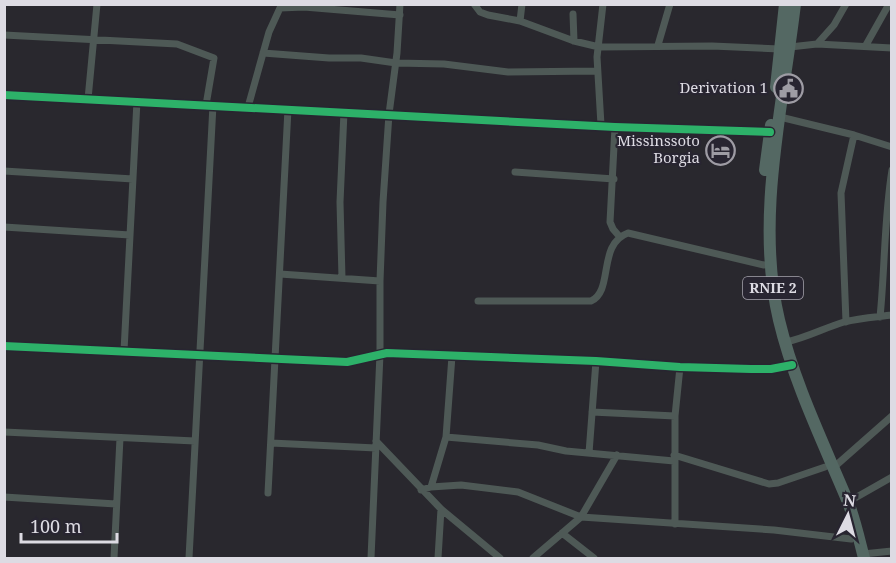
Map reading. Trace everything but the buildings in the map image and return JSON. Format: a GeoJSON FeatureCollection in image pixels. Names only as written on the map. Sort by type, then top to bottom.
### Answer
{"type":"FeatureCollection","features":[{"type":"Feature","properties":{"kind":"highway","name":"RNIE 2"},"geometry":{"type":"LineString","coordinates":[[785,4],[785,48],[780,117],[773,169],[769,239],[773,288],[786,342],[788,365]]}},
{"type":"Feature","properties":{"kind":"highway","name":"RNIE 2"},"geometry":{"type":"LineString","coordinates":[[795,4],[770,132],[762,217],[764,265],[772,315],[800,411],[848,502],[861,557]]}},
{"type":"Feature","properties":{"kind":"highway","name":"RNIE 2"},"geometry":{"type":"LineString","coordinates":[[829,467],[851,539],[861,557]]}},
{"type":"Feature","properties":{"kind":"street"},"geometry":{"type":"LineString","coordinates":[[88,99],[97,4]]}},
{"type":"Feature","properties":{"kind":"street"},"geometry":{"type":"LineString","coordinates":[[371,558],[380,354],[380,281],[389,114],[396,63],[400,4]]}},
{"type":"Feature","properties":{"kind":"street"},"geometry":{"type":"LineString","coordinates":[[474,4],[480,12],[488,15],[520,21],[574,41],[599,47],[658,45],[785,48],[817,44],[891,48]]}},
{"type":"Feature","properties":{"kind":"street"},"geometry":{"type":"LineString","coordinates":[[520,21],[522,4]]}},
{"type":"Feature","properties":{"kind":"street"},"geometry":{"type":"LineString","coordinates":[[601,125],[597,71],[603,4]]}},
{"type":"Feature","properties":{"kind":"street"},"geometry":{"type":"LineString","coordinates":[[658,45],[670,4]]}},
{"type":"Feature","properties":{"kind":"street"},"geometry":{"type":"LineString","coordinates":[[817,44],[834,25],[846,4]]}},
{"type":"Feature","properties":{"kind":"street"},"geometry":{"type":"LineString","coordinates":[[866,45],[889,4]]}},
{"type":"Feature","properties":{"kind":"street"},"geometry":{"type":"LineString","coordinates":[[248,107],[263,53],[280,8],[304,6],[400,15]]}},
{"type":"Feature","properties":{"kind":"street"},"geometry":{"type":"LineString","coordinates":[[573,14],[574,41]]}},
{"type":"Feature","properties":{"kind":"street"},"geometry":{"type":"LineString","coordinates":[[4,35],[177,44],[212,56],[214,60],[209,105],[189,558]]}},
{"type":"Feature","properties":{"kind":"street"},"geometry":{"type":"LineString","coordinates":[[263,53],[361,58],[396,63],[444,64],[525,72],[597,71]]}},
{"type":"Feature","properties":{"kind":"street"},"geometry":{"type":"LineString","coordinates":[[4,95],[344,111],[615,127],[770,132]]}},
{"type":"Feature","properties":{"kind":"street"},"geometry":{"type":"LineString","coordinates":[[124,351],[137,101]]}},
{"type":"Feature","properties":{"kind":"street"},"geometry":{"type":"LineString","coordinates":[[268,493],[288,109]]}},
{"type":"Feature","properties":{"kind":"street"},"geometry":{"type":"LineString","coordinates":[[342,278],[340,202],[344,111]]}},
{"type":"Feature","properties":{"kind":"street"},"geometry":{"type":"LineString","coordinates":[[780,117],[854,135],[891,147]]}},
{"type":"Feature","properties":{"kind":"street"},"geometry":{"type":"LineString","coordinates":[[615,127],[610,222],[620,236]]}},
{"type":"Feature","properties":{"kind":"street"},"geometry":{"type":"LineString","coordinates":[[846,322],[841,193],[854,135]]}},
{"type":"Feature","properties":{"kind":"street"},"geometry":{"type":"LineString","coordinates":[[880,317],[888,271],[891,170]]}},
{"type":"Feature","properties":{"kind":"street"},"geometry":{"type":"LineString","coordinates":[[4,171],[133,179]]}},
{"type":"Feature","properties":{"kind":"street"},"geometry":{"type":"LineString","coordinates":[[515,172],[614,180]]}},
{"type":"Feature","properties":{"kind":"street"},"geometry":{"type":"LineString","coordinates":[[4,227],[130,236]]}},
{"type":"Feature","properties":{"kind":"street"},"geometry":{"type":"LineString","coordinates":[[478,301],[591,301],[596,299],[601,291],[609,255],[620,236],[628,233],[764,265]]}},
{"type":"Feature","properties":{"kind":"street"},"geometry":{"type":"LineString","coordinates":[[280,274],[380,281]]}},
{"type":"Feature","properties":{"kind":"street"},"geometry":{"type":"LineString","coordinates":[[786,342],[846,322],[891,315]]}},
{"type":"Feature","properties":{"kind":"street"},"geometry":{"type":"LineString","coordinates":[[4,346],[347,362],[380,354],[596,361],[680,367],[761,369],[788,365]]}},
{"type":"Feature","properties":{"kind":"street"},"geometry":{"type":"LineString","coordinates":[[431,486],[446,437],[452,356]]}},
{"type":"Feature","properties":{"kind":"street"},"geometry":{"type":"LineString","coordinates":[[589,453],[596,361]]}},
{"type":"Feature","properties":{"kind":"street"},"geometry":{"type":"LineString","coordinates":[[675,524],[675,416],[680,367]]}},
{"type":"Feature","properties":{"kind":"street"},"geometry":{"type":"LineString","coordinates":[[592,412],[675,416]]}},
{"type":"Feature","properties":{"kind":"street"},"geometry":{"type":"LineString","coordinates":[[446,437],[589,453],[674,458],[769,484],[829,467],[891,416]]}},
{"type":"Feature","properties":{"kind":"street"},"geometry":{"type":"LineString","coordinates":[[4,432],[195,441]]}},
{"type":"Feature","properties":{"kind":"street"},"geometry":{"type":"LineString","coordinates":[[114,558],[120,438]]}},
{"type":"Feature","properties":{"kind":"street"},"geometry":{"type":"LineString","coordinates":[[271,443],[376,445],[441,509],[500,558]]}},
{"type":"Feature","properties":{"kind":"street"},"geometry":{"type":"LineString","coordinates":[[533,558],[581,517],[617,455]]}},
{"type":"Feature","properties":{"kind":"street"},"geometry":{"type":"LineString","coordinates":[[848,502],[891,477]]}},
{"type":"Feature","properties":{"kind":"street"},"geometry":{"type":"LineString","coordinates":[[421,490],[431,486],[461,485],[518,492],[581,517],[774,530],[851,539]]}},
{"type":"Feature","properties":{"kind":"street"},"geometry":{"type":"LineString","coordinates":[[4,497],[116,504]]}},
{"type":"Feature","properties":{"kind":"street"},"geometry":{"type":"LineString","coordinates":[[438,558],[441,509]]}},
{"type":"Feature","properties":{"kind":"street"},"geometry":{"type":"LineString","coordinates":[[562,532],[594,558]]}},
{"type":"Feature","properties":{"kind":"street"},"geometry":{"type":"LineString","coordinates":[[861,557],[891,551]]}},
{"type":"Feature","properties":{"kind":"cycle path"},"geometry":{"type":"LineString","coordinates":[[4,95],[615,127],[770,132]]}},
{"type":"Feature","properties":{"kind":"cycle path"},"geometry":{"type":"LineString","coordinates":[[4,346],[347,362],[387,353],[596,361],[680,367],[771,369],[792,365]]}},
{"type":"Feature","properties":{"kind":"place","name":"Derivation 1"},"geometry":{"type":"Point","coordinates":[789,88]}},
{"type":"Feature","properties":{"kind":"place","name":"Missinssoto Borgia"},"geometry":{"type":"Point","coordinates":[721,150]}}]}
